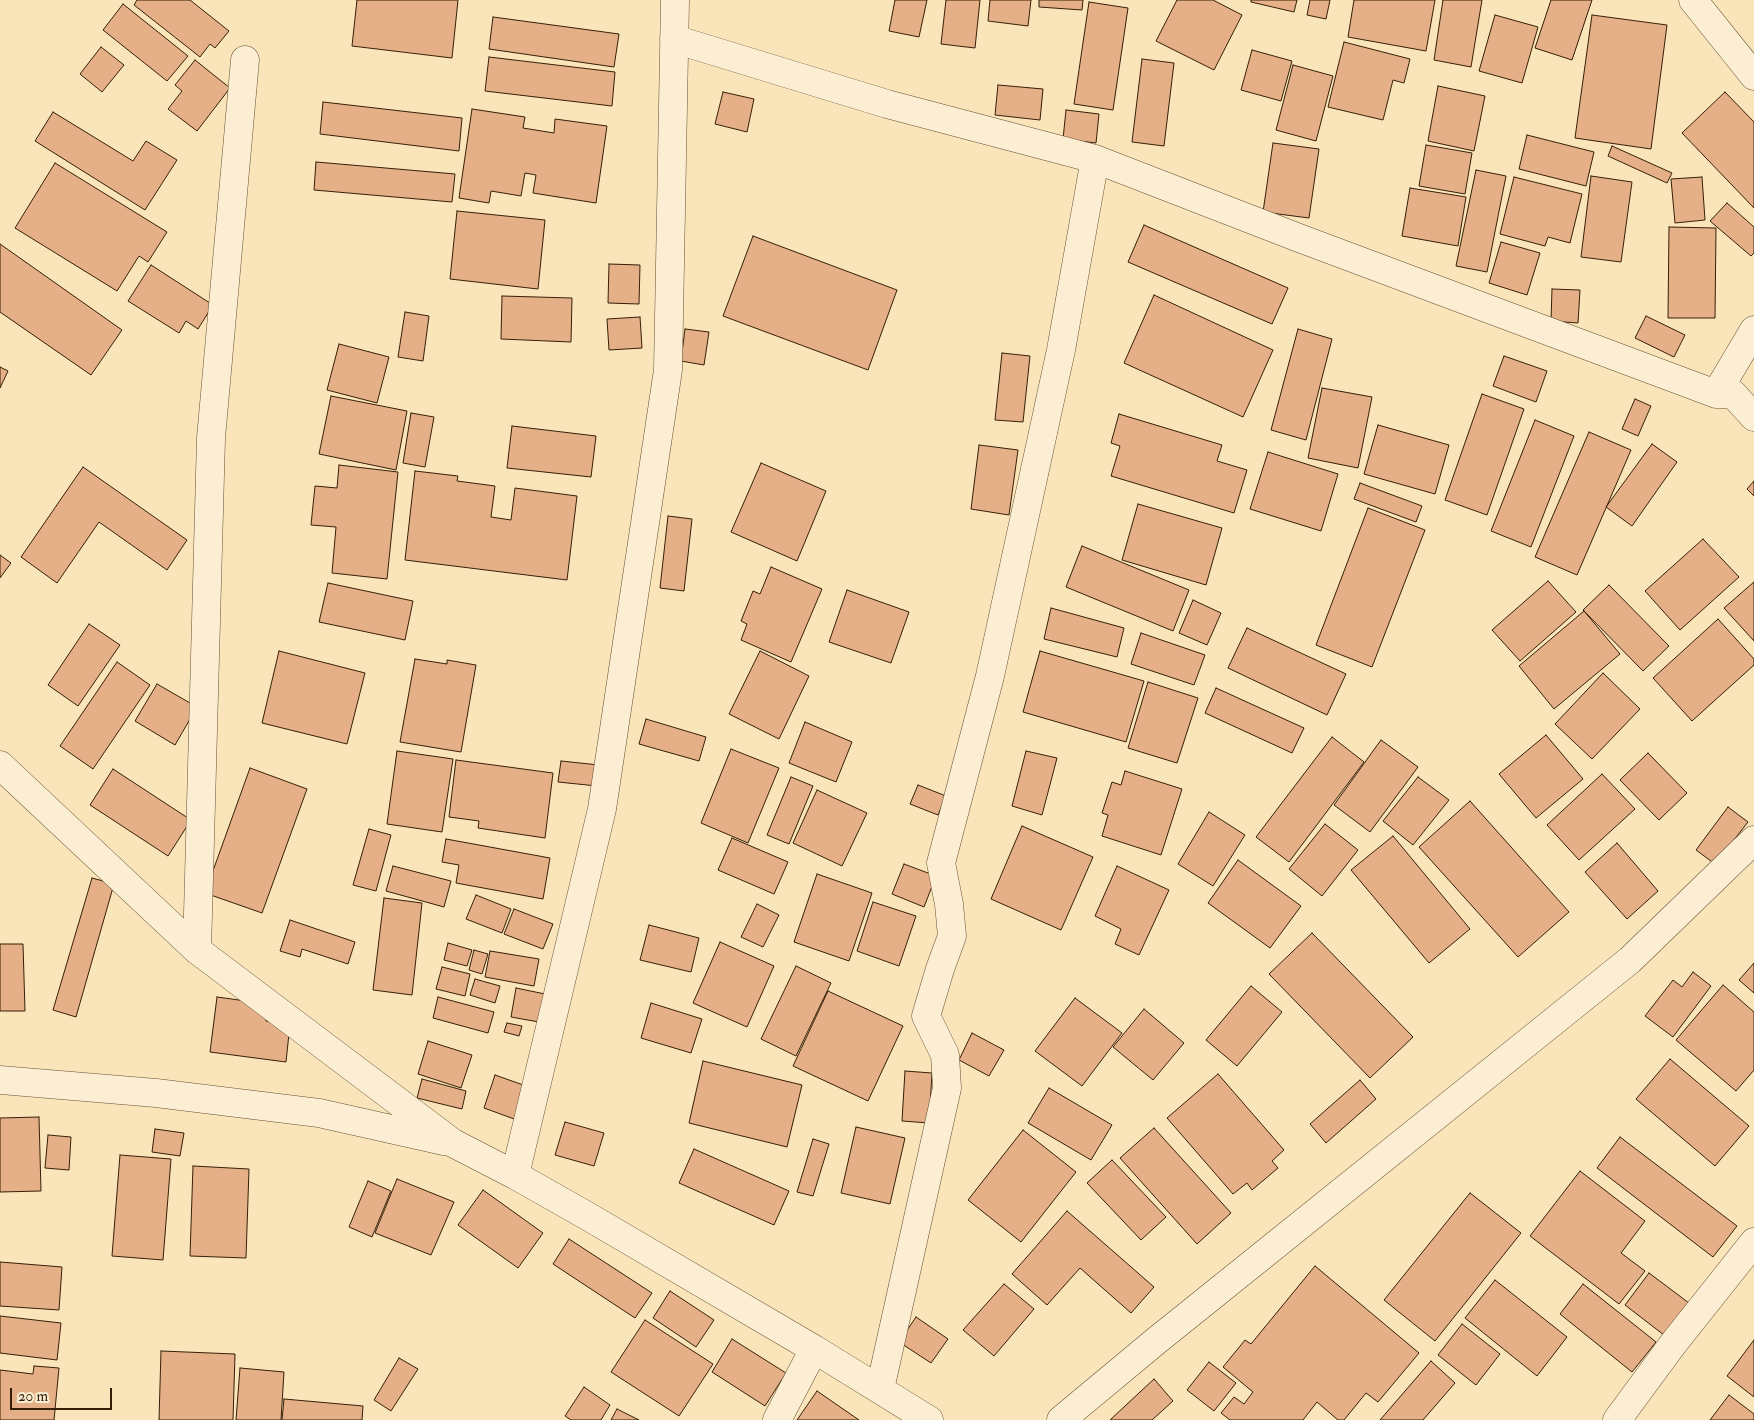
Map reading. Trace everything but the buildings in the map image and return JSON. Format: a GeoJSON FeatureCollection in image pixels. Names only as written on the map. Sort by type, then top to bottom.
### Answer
{"type":"FeatureCollection","features":[{"type":"Feature","properties":{"kind":"street"},"geometry":{"type":"LineString","coordinates":[[516,1175],[602,809],[668,370],[675,0]]}},
{"type":"Feature","properties":{"kind":"street"},"geometry":{"type":"LineString","coordinates":[[1693,0],[1754,76]]}},
{"type":"Feature","properties":{"kind":"street"},"geometry":{"type":"LineString","coordinates":[[674,39],[887,104],[1095,159],[1299,238],[1716,394],[1733,394],[1754,417]]}},
{"type":"Feature","properties":{"kind":"street"},"geometry":{"type":"LineString","coordinates":[[197,950],[211,438],[245,60]]}},
{"type":"Feature","properties":{"kind":"street"},"geometry":{"type":"LineString","coordinates":[[880,1389],[947,1088],[945,1055],[926,1016],[952,936],[949,904],[941,863],[994,656],[1060,350],[1095,159]]}},
{"type":"Feature","properties":{"kind":"street"},"geometry":{"type":"LineString","coordinates":[[1716,394],[1754,330]]}},
{"type":"Feature","properties":{"kind":"street"},"geometry":{"type":"LineString","coordinates":[[0,765],[197,950],[453,1142],[590,1217],[814,1349],[929,1420]]}},
{"type":"Feature","properties":{"kind":"street"},"geometry":{"type":"LineString","coordinates":[[1061,1420],[1156,1341],[1630,960],[1754,840]]}},
{"type":"Feature","properties":{"kind":"street"},"geometry":{"type":"LineString","coordinates":[[0,1080],[156,1093],[320,1113],[453,1142]]}},
{"type":"Feature","properties":{"kind":"street"},"geometry":{"type":"LineString","coordinates":[[1617,1420],[1673,1344],[1754,1242]]}},
{"type":"Feature","properties":{"kind":"street"},"geometry":{"type":"LineString","coordinates":[[777,1420],[814,1349]]}}]}
